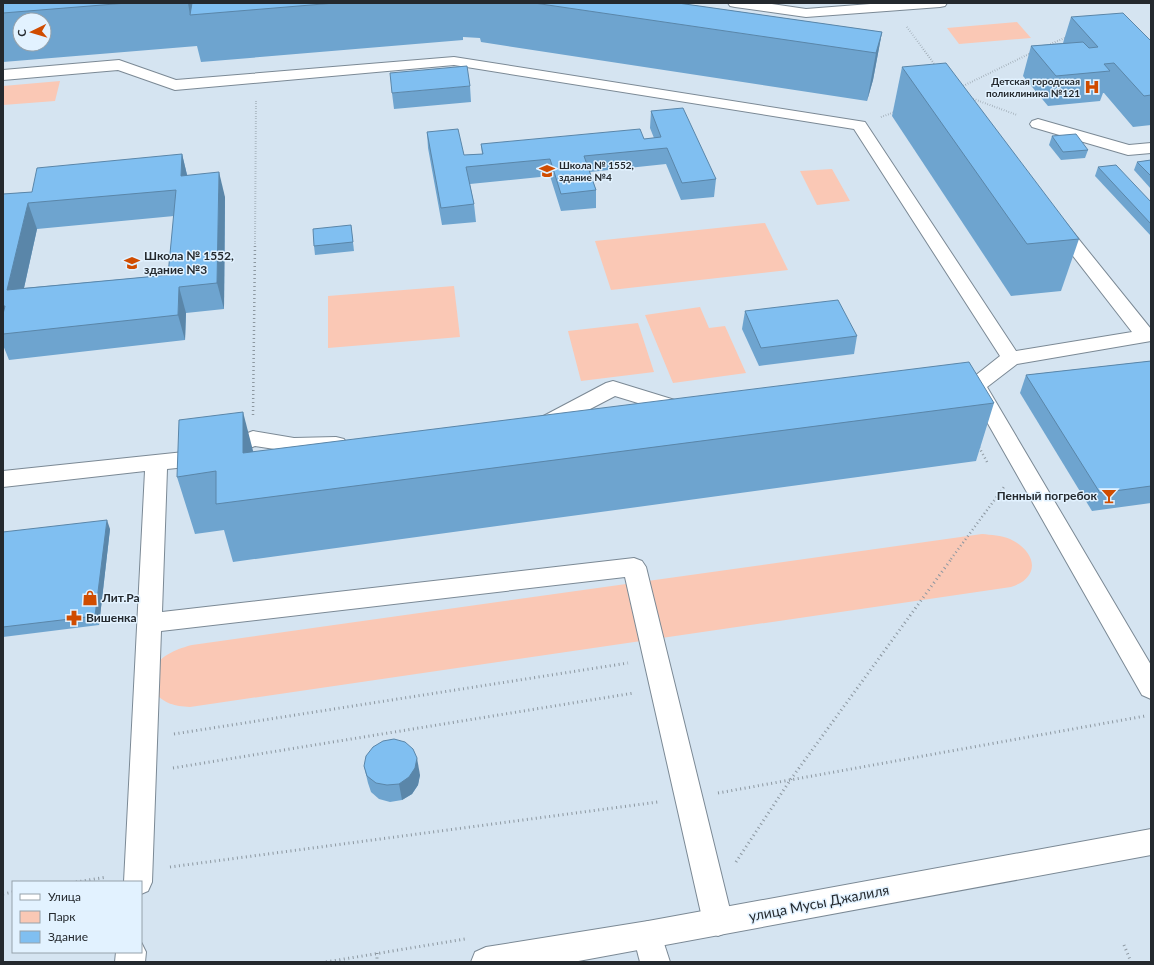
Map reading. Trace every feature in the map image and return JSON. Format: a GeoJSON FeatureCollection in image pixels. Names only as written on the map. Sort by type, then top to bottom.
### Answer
{"type":"FeatureCollection","features":[{"type":"Feature","properties":{"kind":"main road"},"geometry":{"type":"LineString","coordinates":[[735,3],[809,8],[892,7],[940,3]]}},
{"type":"Feature","properties":{"kind":"main road"},"geometry":{"type":"LineString","coordinates":[[3,75],[119,65],[175,85],[454,61],[859,125],[1011,358]]}},
{"type":"Feature","properties":{"kind":"main road"},"geometry":{"type":"LineString","coordinates":[[1038,124],[1128,150],[1151,148]]}},
{"type":"Feature","properties":{"kind":"main road"},"geometry":{"type":"LineString","coordinates":[[933,388],[976,385],[1011,358],[1148,336],[1047,210]]}},
{"type":"Feature","properties":{"kind":"main road"},"geometry":{"type":"LineString","coordinates":[[976,385],[1151,688]]}},
{"type":"Feature","properties":{"kind":"main road"},"geometry":{"type":"LineString","coordinates":[[523,436],[613,388],[703,415]]}},
{"type":"Feature","properties":{"kind":"main road"},"geometry":{"type":"LineString","coordinates":[[3,479],[206,457],[253,438],[294,445],[357,444]]}},
{"type":"Feature","properties":{"kind":"main road"},"geometry":{"type":"LineString","coordinates":[[138,877],[156,462]]}},
{"type":"Feature","properties":{"kind":"main road"},"geometry":{"type":"LineString","coordinates":[[149,623],[634,567],[718,922]]}},
{"type":"Feature","properties":{"kind":"main road","name":"улица Мусы Джалиля"},"geometry":{"type":"LineString","coordinates":[[486,962],[652,948],[718,922],[1151,842]]}},
{"type":"Feature","properties":{"kind":"path"},"geometry":{"type":"LineString","coordinates":[[892,7],[935,65]]}},
{"type":"Feature","properties":{"kind":"path"},"geometry":{"type":"LineString","coordinates":[[1044,47],[1065,37],[1072,37]]}},
{"type":"Feature","properties":{"kind":"path"},"geometry":{"type":"LineString","coordinates":[[960,88],[1037,50]]}},
{"type":"Feature","properties":{"kind":"path"},"geometry":{"type":"LineString","coordinates":[[253,438],[257,78]]}},
{"type":"Feature","properties":{"kind":"path"},"geometry":{"type":"LineString","coordinates":[[968,96],[1038,124]]}},
{"type":"Feature","properties":{"kind":"path"},"geometry":{"type":"LineString","coordinates":[[859,125],[895,112]]}},
{"type":"Feature","properties":{"kind":"path"},"geometry":{"type":"LineString","coordinates":[[975,441],[991,468]]}},
{"type":"Feature","properties":{"kind":"path"},"geometry":{"type":"LineString","coordinates":[[999,481],[1003,488]]}},
{"type":"Feature","properties":{"kind":"path"},"geometry":{"type":"LineString","coordinates":[[144,739],[655,658]]}},
{"type":"Feature","properties":{"kind":"path"},"geometry":{"type":"LineString","coordinates":[[143,772],[663,689]]}},
{"type":"Feature","properties":{"kind":"path"},"geometry":{"type":"LineString","coordinates":[[88,881],[138,877],[688,798],[1151,715]]}},
{"type":"Feature","properties":{"kind":"path"},"geometry":{"type":"LineString","coordinates":[[1124,945],[1131,962]]}},
{"type":"Feature","properties":{"kind":"path"},"geometry":{"type":"LineString","coordinates":[[376,954],[377,962]]}},
{"type":"Feature","properties":{"kind":"green space"},"geometry":{"type":"Polygon","coordinates":[[[1017,22],[1031,38],[959,44],[947,28],[1017,22]]]}},
{"type":"Feature","properties":{"kind":"green space"},"geometry":{"type":"Polygon","coordinates":[[[60,81],[55,101],[3,105],[3,86],[60,81]]]}},
{"type":"Feature","properties":{"kind":"green space"},"geometry":{"type":"Polygon","coordinates":[[[832,169],[850,201],[817,205],[800,171],[832,169]]]}},
{"type":"Feature","properties":{"kind":"green space"},"geometry":{"type":"Polygon","coordinates":[[[765,223],[788,270],[611,290],[595,241],[765,223]]]}},
{"type":"Feature","properties":{"kind":"green space"},"geometry":{"type":"Polygon","coordinates":[[[454,286],[460,337],[328,348],[328,296],[454,286]]]}},
{"type":"Feature","properties":{"kind":"green space"},"geometry":{"type":"Polygon","coordinates":[[[700,307],[709,328],[725,326],[746,373],[673,383],[645,315],[700,307]]]}},
{"type":"Feature","properties":{"kind":"green space"},"geometry":{"type":"Polygon","coordinates":[[[638,323],[654,372],[581,381],[568,331],[638,323]]]}},
{"type":"Feature","properties":{"kind":"green space"},"geometry":{"type":"Polygon","coordinates":[[[982,534],[996,535],[1010,539],[1019,544],[1030,557],[1032,564],[1028,577],[1021,583],[1011,587],[190,707],[170,704],[154,692],[154,672],[157,664],[170,653],[192,645],[982,534]]]}},
{"type":"Feature","properties":{"kind":"building"},"geometry":{"type":"Polygon","coordinates":[[[3,3],[127,3],[12,12],[3,13],[3,3]]]}},
{"type":"Feature","properties":{"kind":"building"},"geometry":{"type":"Polygon","coordinates":[[[192,3],[335,3],[190,15],[192,3]]]}},
{"type":"Feature","properties":{"kind":"building"},"geometry":{"type":"Polygon","coordinates":[[[534,3],[678,3],[882,32],[876,53],[534,3]]]}},
{"type":"Feature","properties":{"kind":"building"},"geometry":{"type":"Polygon","coordinates":[[[1123,13],[1151,41],[1151,95],[1144,96],[1114,63],[1104,64],[1110,71],[1056,76],[1031,46],[1083,42],[1089,48],[1098,47],[1071,17],[1123,13]]]}},
{"type":"Feature","properties":{"kind":"building"},"geometry":{"type":"Polygon","coordinates":[[[946,63],[1079,239],[1027,244],[902,67],[946,63]]]}},
{"type":"Feature","properties":{"kind":"building"},"geometry":{"type":"Polygon","coordinates":[[[467,66],[470,86],[392,93],[390,73],[467,66]]]}},
{"type":"Feature","properties":{"kind":"building"},"geometry":{"type":"Polygon","coordinates":[[[683,108],[716,179],[682,183],[667,148],[584,156],[596,190],[561,194],[550,159],[466,167],[474,204],[441,208],[427,132],[458,129],[464,155],[483,154],[481,144],[640,129],[644,139],[661,137],[651,111],[683,108]]]}},
{"type":"Feature","properties":{"kind":"building"},"geometry":{"type":"Polygon","coordinates":[[[1076,134],[1088,150],[1063,152],[1052,136],[1076,134]]]}},
{"type":"Feature","properties":{"kind":"building"},"geometry":{"type":"Polygon","coordinates":[[[182,154],[181,176],[219,172],[217,283],[179,287],[178,315],[3,334],[3,314],[5,306],[3,306],[3,194],[32,192],[37,168],[182,154]],[[176,190],[28,203],[7,290],[168,275],[176,190]]]}},
{"type":"Feature","properties":{"kind":"building"},"geometry":{"type":"Polygon","coordinates":[[[1151,160],[1151,176],[1137,162],[1151,160]]]}},
{"type":"Feature","properties":{"kind":"building"},"geometry":{"type":"Polygon","coordinates":[[[1116,165],[1151,202],[1151,224],[1098,167],[1116,165]]]}},
{"type":"Feature","properties":{"kind":"building"},"geometry":{"type":"Polygon","coordinates":[[[351,225],[353,242],[314,246],[313,229],[351,225]]]}},
{"type":"Feature","properties":{"kind":"building"},"geometry":{"type":"Polygon","coordinates":[[[838,300],[857,336],[761,348],[745,311],[838,300]]]}},
{"type":"Feature","properties":{"kind":"building"},"geometry":{"type":"Polygon","coordinates":[[[1151,361],[1151,486],[1100,493],[1026,375],[1151,361]]]}},
{"type":"Feature","properties":{"kind":"building"},"geometry":{"type":"Polygon","coordinates":[[[969,362],[994,403],[216,504],[216,471],[177,477],[179,420],[243,412],[243,453],[969,362]]]}},
{"type":"Feature","properties":{"kind":"building"},"geometry":{"type":"Polygon","coordinates":[[[107,520],[95,616],[3,627],[3,532],[107,520]]]}},
{"type":"Feature","properties":{"kind":"building"},"geometry":{"type":"Polygon","coordinates":[[[394,739],[405,742],[413,749],[417,758],[415,768],[409,777],[399,784],[387,785],[376,783],[367,776],[364,766],[366,756],[373,747],[383,741],[394,739]]]}},
{"type":"Feature","properties":{"kind":"place","name":"Детская городская поликлиника №121"},"geometry":{"type":"Point","coordinates":[1092,87]}},
{"type":"Feature","properties":{"kind":"place","name":"Школа № 1552, здание №4"},"geometry":{"type":"Point","coordinates":[547,171]}},
{"type":"Feature","properties":{"kind":"place","name":"Школа № 1552, здание №3"},"geometry":{"type":"Point","coordinates":[132,263]}},
{"type":"Feature","properties":{"kind":"place","name":"Пенный погребок"},"geometry":{"type":"Point","coordinates":[1109,496]}},
{"type":"Feature","properties":{"kind":"place","name":"Лит.Ра"},"geometry":{"type":"Point","coordinates":[90,598]}},
{"type":"Feature","properties":{"kind":"place","name":"Вишенка"},"geometry":{"type":"Point","coordinates":[74,618]}}]}
